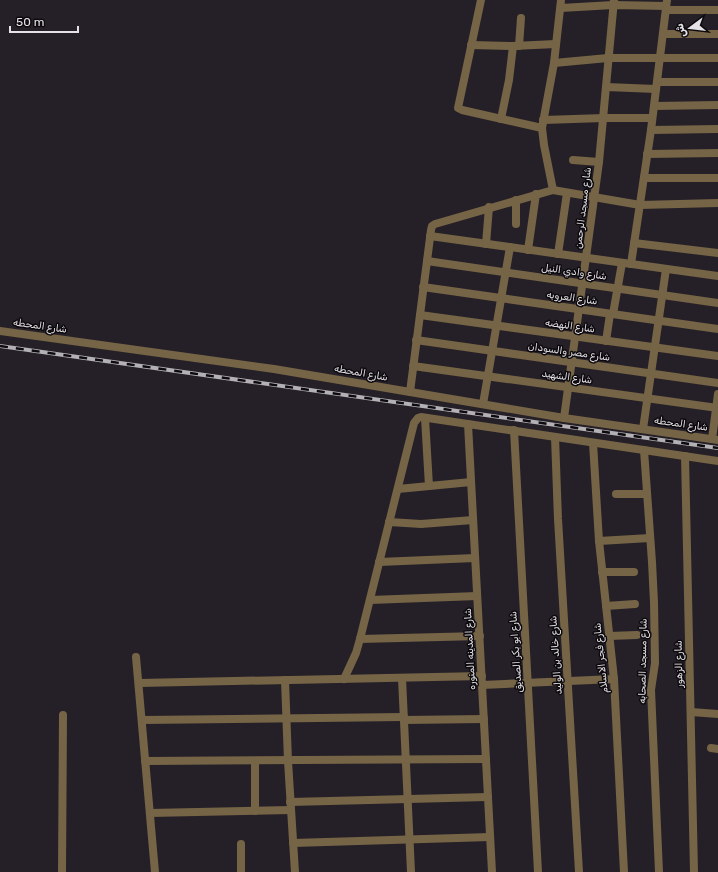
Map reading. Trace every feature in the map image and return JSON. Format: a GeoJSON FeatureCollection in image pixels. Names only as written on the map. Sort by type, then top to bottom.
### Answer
{"type":"FeatureCollection","features":[{"type":"Feature","properties":{"kind":"street"},"geometry":{"type":"LineString","coordinates":[[481,0],[458,108],[501,119],[542,124],[604,118],[652,118]]}},
{"type":"Feature","properties":{"kind":"street"},"geometry":{"type":"LineString","coordinates":[[553,190],[544,145],[542,124],[554,63],[561,4],[614,2],[718,10]]}},
{"type":"Feature","properties":{"kind":"street","name":"شارع مسجد الرحمن"},"geometry":{"type":"LineString","coordinates":[[564,418],[599,162],[614,2]]}},
{"type":"Feature","properties":{"kind":"street"},"geometry":{"type":"LineString","coordinates":[[631,264],[651,130],[666,6]]}},
{"type":"Feature","properties":{"kind":"street"},"geometry":{"type":"LineString","coordinates":[[501,119],[521,18]]}},
{"type":"Feature","properties":{"kind":"street"},"geometry":{"type":"LineString","coordinates":[[663,34],[718,34]]}},
{"type":"Feature","properties":{"kind":"street"},"geometry":{"type":"LineString","coordinates":[[471,45],[516,46],[556,44]]}},
{"type":"Feature","properties":{"kind":"street"},"geometry":{"type":"LineString","coordinates":[[554,63],[608,58],[718,58]]}},
{"type":"Feature","properties":{"kind":"street"},"geometry":{"type":"LineString","coordinates":[[606,87],[718,82]]}},
{"type":"Feature","properties":{"kind":"street"},"geometry":{"type":"LineString","coordinates":[[654,106],[718,104]]}},
{"type":"Feature","properties":{"kind":"street"},"geometry":{"type":"LineString","coordinates":[[651,130],[718,129]]}},
{"type":"Feature","properties":{"kind":"street"},"geometry":{"type":"LineString","coordinates":[[647,154],[718,153]]}},
{"type":"Feature","properties":{"kind":"street"},"geometry":{"type":"LineString","coordinates":[[573,160],[599,162]]}},
{"type":"Feature","properties":{"kind":"street"},"geometry":{"type":"LineString","coordinates":[[644,178],[718,178]]}},
{"type":"Feature","properties":{"kind":"street"},"geometry":{"type":"LineString","coordinates":[[410,392],[430,236],[432,226],[435,224],[489,207],[553,190],[640,205],[718,203]]}},
{"type":"Feature","properties":{"kind":"street"},"geometry":{"type":"LineString","coordinates":[[558,254],[567,192]]}},
{"type":"Feature","properties":{"kind":"street"},"geometry":{"type":"LineString","coordinates":[[528,250],[536,194]]}},
{"type":"Feature","properties":{"kind":"street"},"geometry":{"type":"LineString","coordinates":[[516,200],[516,224]]}},
{"type":"Feature","properties":{"kind":"street"},"geometry":{"type":"LineString","coordinates":[[486,244],[489,207]]}},
{"type":"Feature","properties":{"kind":"street"},"geometry":{"type":"LineString","coordinates":[[430,236],[718,276]]}},
{"type":"Feature","properties":{"kind":"street"},"geometry":{"type":"LineString","coordinates":[[634,243],[718,253]]}},
{"type":"Feature","properties":{"kind":"street"},"geometry":{"type":"LineString","coordinates":[[483,404],[510,247]]}},
{"type":"Feature","properties":{"kind":"street","name":"شارع وادي النيل"},"geometry":{"type":"LineString","coordinates":[[427,261],[718,303]]}},
{"type":"Feature","properties":{"kind":"street"},"geometry":{"type":"LineString","coordinates":[[606,341],[618,289],[622,263]]}},
{"type":"Feature","properties":{"kind":"street"},"geometry":{"type":"LineString","coordinates":[[643,429],[666,269]]}},
{"type":"Feature","properties":{"kind":"street","name":"شارع العروبه"},"geometry":{"type":"LineString","coordinates":[[423,288],[718,329]]}},
{"type":"Feature","properties":{"kind":"street","name":"شارع النهضه"},"geometry":{"type":"LineString","coordinates":[[420,315],[718,356]]}},
{"type":"Feature","properties":{"kind":"street","name":"شارع المحطه"},"geometry":{"type":"LineString","coordinates":[[0,331],[274,369],[564,418],[715,439]]}},
{"type":"Feature","properties":{"kind":"street","name":"شارع مصر والسودان"},"geometry":{"type":"LineString","coordinates":[[416,340],[718,383]]}},
{"type":"Feature","properties":{"kind":"street","name":"شارع الشهيد"},"geometry":{"type":"LineString","coordinates":[[413,366],[717,408]]}},
{"type":"Feature","properties":{"kind":"street"},"geometry":{"type":"LineString","coordinates":[[715,439],[718,394]]}},
{"type":"Feature","properties":{"kind":"street"},"geometry":{"type":"LineString","coordinates":[[344,679],[356,653],[360,639],[389,522],[416,420],[418,418],[514,430],[718,461]]}},
{"type":"Feature","properties":{"kind":"street"},"geometry":{"type":"LineString","coordinates":[[425,418],[429,486]]}},
{"type":"Feature","properties":{"kind":"street","name":"شارع المدينه المنوره"},"geometry":{"type":"LineString","coordinates":[[468,424],[492,872]]}},
{"type":"Feature","properties":{"kind":"street","name":"شارع ابو بكر الصديق"},"geometry":{"type":"LineString","coordinates":[[514,430],[538,872]]}},
{"type":"Feature","properties":{"kind":"street","name":"شارع خالد بن الوليد"},"geometry":{"type":"LineString","coordinates":[[555,437],[558,527],[579,872]]}},
{"type":"Feature","properties":{"kind":"street","name":"شارع فجر الاسلام"},"geometry":{"type":"LineString","coordinates":[[593,443],[599,541],[614,679],[624,872]]}},
{"type":"Feature","properties":{"kind":"street","name":"شارع مسجد الصحابه"},"geometry":{"type":"LineString","coordinates":[[644,450],[654,602],[655,663],[651,690],[659,872]]}},
{"type":"Feature","properties":{"kind":"street","name":"شارع الزهور"},"geometry":{"type":"LineString","coordinates":[[685,456],[694,872]]}},
{"type":"Feature","properties":{"kind":"street"},"geometry":{"type":"LineString","coordinates":[[398,488],[471,482]]}},
{"type":"Feature","properties":{"kind":"street"},"geometry":{"type":"LineString","coordinates":[[616,494],[647,494]]}},
{"type":"Feature","properties":{"kind":"street"},"geometry":{"type":"LineString","coordinates":[[389,522],[421,524],[473,520]]}},
{"type":"Feature","properties":{"kind":"street"},"geometry":{"type":"LineString","coordinates":[[599,541],[650,538]]}},
{"type":"Feature","properties":{"kind":"street"},"geometry":{"type":"LineString","coordinates":[[379,562],[475,558]]}},
{"type":"Feature","properties":{"kind":"street"},"geometry":{"type":"LineString","coordinates":[[602,572],[634,572]]}},
{"type":"Feature","properties":{"kind":"street"},"geometry":{"type":"LineString","coordinates":[[370,600],[477,596]]}},
{"type":"Feature","properties":{"kind":"street"},"geometry":{"type":"LineString","coordinates":[[606,606],[635,604]]}},
{"type":"Feature","properties":{"kind":"street"},"geometry":{"type":"LineString","coordinates":[[609,636],[637,635]]}},
{"type":"Feature","properties":{"kind":"street"},"geometry":{"type":"LineString","coordinates":[[360,639],[480,636]]}},
{"type":"Feature","properties":{"kind":"street"},"geometry":{"type":"LineString","coordinates":[[136,657],[155,872]]}},
{"type":"Feature","properties":{"kind":"street"},"geometry":{"type":"LineString","coordinates":[[139,683],[482,676]]}},
{"type":"Feature","properties":{"kind":"street"},"geometry":{"type":"LineString","coordinates":[[402,678],[411,872]]}},
{"type":"Feature","properties":{"kind":"street"},"geometry":{"type":"LineString","coordinates":[[482,685],[614,679]]}},
{"type":"Feature","properties":{"kind":"street"},"geometry":{"type":"LineString","coordinates":[[285,680],[290,802],[295,872]]}},
{"type":"Feature","properties":{"kind":"street"},"geometry":{"type":"LineString","coordinates":[[690,712],[718,714]]}},
{"type":"Feature","properties":{"kind":"street"},"geometry":{"type":"LineString","coordinates":[[62,872],[64,715]]}},
{"type":"Feature","properties":{"kind":"street"},"geometry":{"type":"LineString","coordinates":[[142,720],[286,718],[484,719]]}},
{"type":"Feature","properties":{"kind":"street"},"geometry":{"type":"LineString","coordinates":[[145,760],[255,761],[486,759]]}},
{"type":"Feature","properties":{"kind":"street"},"geometry":{"type":"LineString","coordinates":[[254,811],[255,761]]}},
{"type":"Feature","properties":{"kind":"street"},"geometry":{"type":"LineString","coordinates":[[290,802],[488,798]]}},
{"type":"Feature","properties":{"kind":"street"},"geometry":{"type":"LineString","coordinates":[[150,813],[291,810]]}},
{"type":"Feature","properties":{"kind":"street"},"geometry":{"type":"LineString","coordinates":[[293,843],[490,837]]}},
{"type":"Feature","properties":{"kind":"street"},"geometry":{"type":"LineString","coordinates":[[241,844],[241,872]]}},
{"type":"Feature","properties":{"kind":"railway"},"geometry":{"type":"LineString","coordinates":[[0,346],[718,448]]}}]}
